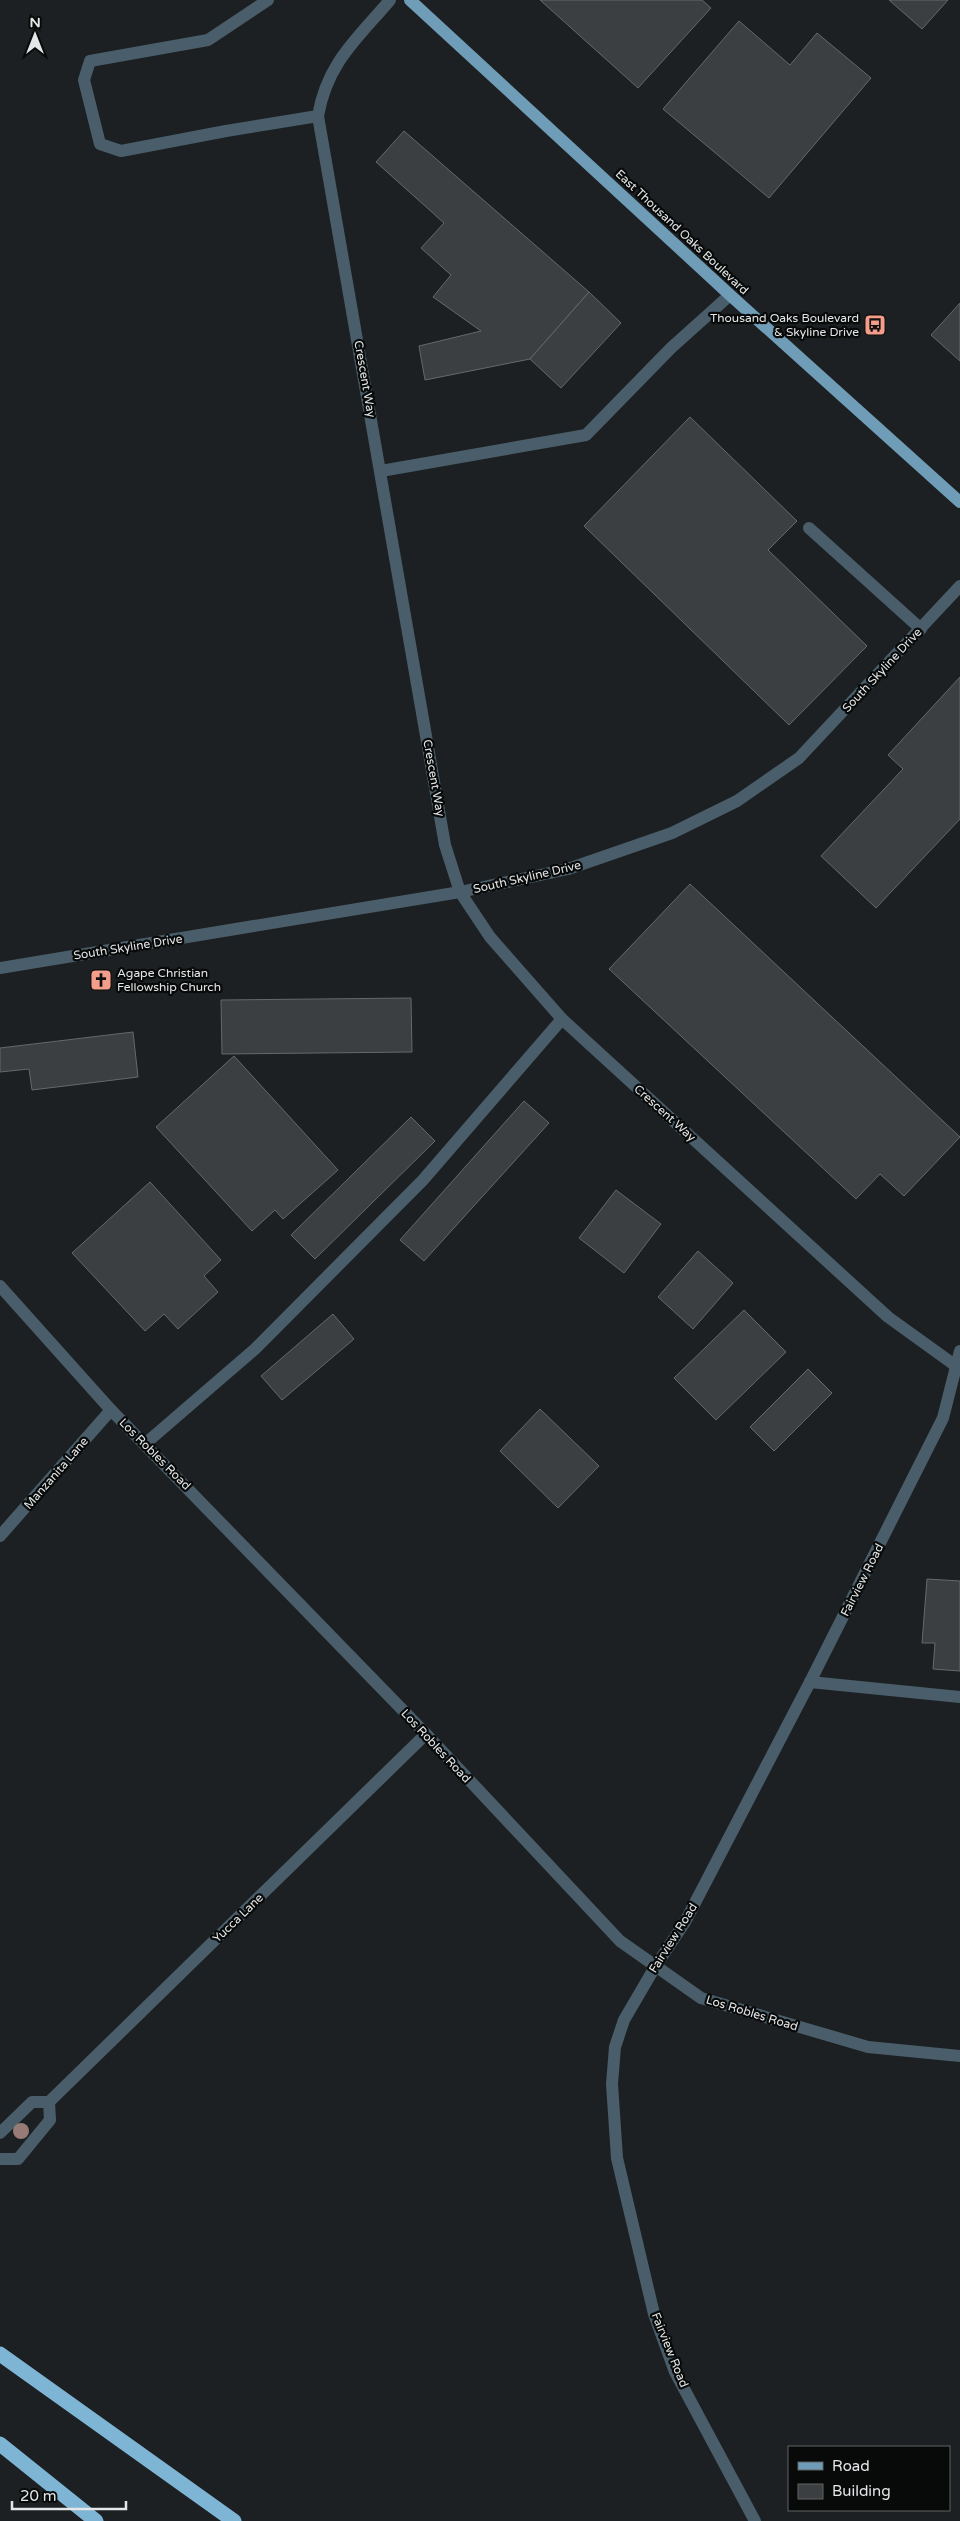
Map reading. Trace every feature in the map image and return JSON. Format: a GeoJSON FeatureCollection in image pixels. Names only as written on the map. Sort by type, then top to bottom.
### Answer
{"type":"FeatureCollection","features":[{"type":"Feature","properties":{"kind":"highway"},"geometry":{"type":"LineString","coordinates":[[0,2354],[234,2521]]}},
{"type":"Feature","properties":{"kind":"highway"},"geometry":{"type":"LineString","coordinates":[[0,2444],[96,2521]]}},
{"type":"Feature","properties":{"kind":"main road","name":"East Thousand Oaks Boulevard"},"geometry":{"type":"LineString","coordinates":[[410,0],[730,295],[960,502]]}},
{"type":"Feature","properties":{"kind":"street"},"geometry":{"type":"LineString","coordinates":[[268,0],[208,40],[90,61],[84,80],[100,144],[121,151],[226,130],[318,116]]}},
{"type":"Feature","properties":{"kind":"street","name":"Crescent Way"},"geometry":{"type":"LineString","coordinates":[[390,0],[332,70],[322,94],[318,116],[445,844],[460,892],[490,937],[562,1019],[888,1317],[958,1369]]}},
{"type":"Feature","properties":{"kind":"street"},"geometry":{"type":"LineString","coordinates":[[381,471],[586,435],[671,348],[730,295]]}},
{"type":"Feature","properties":{"kind":"street"},"geometry":{"type":"LineString","coordinates":[[809,528],[921,629]]}},
{"type":"Feature","properties":{"kind":"street","name":"South Skyline Drive"},"geometry":{"type":"LineString","coordinates":[[0,968],[460,892],[568,869],[672,833],[737,801],[799,758],[960,586]]}},
{"type":"Feature","properties":{"kind":"street"},"geometry":{"type":"LineString","coordinates":[[146,1443],[255,1349],[423,1180],[562,1019]]}},
{"type":"Feature","properties":{"kind":"street","name":"Los Robles Road"},"geometry":{"type":"LineString","coordinates":[[0,1286],[111,1410],[146,1443],[426,1734],[620,1941],[700,1998],[859,2044],[960,2056]]}},
{"type":"Feature","properties":{"kind":"street","name":"Fairview Road"},"geometry":{"type":"LineString","coordinates":[[755,2521],[676,2372],[654,2314],[617,2158],[612,2084],[615,2047],[624,2020],[655,1967],[685,1922],[810,1682],[943,1418],[958,1369],[960,1350]]}},
{"type":"Feature","properties":{"kind":"street","name":"Manzanita Lane"},"geometry":{"type":"LineString","coordinates":[[0,1536],[111,1410]]}},
{"type":"Feature","properties":{"kind":"street"},"geometry":{"type":"LineString","coordinates":[[810,1682],[960,1697]]}},
{"type":"Feature","properties":{"kind":"street","name":"Yucca Lane"},"geometry":{"type":"LineString","coordinates":[[49,2102],[426,1734]]}},
{"type":"Feature","properties":{"kind":"street"},"geometry":{"type":"LineString","coordinates":[[0,2133],[32,2102],[49,2102],[50,2120],[18,2159],[0,2159]]}},
{"type":"Feature","properties":{"kind":"building"},"geometry":{"type":"Polygon","coordinates":[[[540,0],[702,0],[711,8],[638,88],[540,0]]]}},
{"type":"Feature","properties":{"kind":"building"},"geometry":{"type":"Polygon","coordinates":[[[889,0],[948,0],[922,29],[889,0]]]}},
{"type":"Feature","properties":{"kind":"building"},"geometry":{"type":"Polygon","coordinates":[[[739,21],[790,65],[817,33],[871,78],[769,198],[663,109],[739,21]]]}},
{"type":"Feature","properties":{"kind":"building"},"geometry":{"type":"Polygon","coordinates":[[[404,131],[589,292],[530,359],[425,380],[419,346],[481,331],[433,297],[451,275],[421,248],[444,223],[376,162],[404,131]]]}},
{"type":"Feature","properties":{"kind":"building"},"geometry":{"type":"Polygon","coordinates":[[[589,292],[621,323],[561,388],[530,359],[589,292]]]}},
{"type":"Feature","properties":{"kind":"building"},"geometry":{"type":"Polygon","coordinates":[[[960,303],[960,361],[931,335],[960,303]]]}},
{"type":"Feature","properties":{"kind":"building"},"geometry":{"type":"Polygon","coordinates":[[[690,417],[797,521],[768,550],[867,646],[789,725],[584,526],[690,417]]]}},
{"type":"Feature","properties":{"kind":"building"},"geometry":{"type":"Polygon","coordinates":[[[960,677],[960,819],[876,908],[821,856],[903,769],[888,755],[960,677]]]}},
{"type":"Feature","properties":{"kind":"building"},"geometry":{"type":"Polygon","coordinates":[[[690,884],[960,1137],[904,1196],[880,1174],[856,1199],[609,969],[690,884]]]}},
{"type":"Feature","properties":{"kind":"building"},"geometry":{"type":"Polygon","coordinates":[[[411,998],[412,1052],[222,1054],[221,1000],[411,998]]]}},
{"type":"Feature","properties":{"kind":"building"},"geometry":{"type":"Polygon","coordinates":[[[133,1032],[138,1077],[32,1090],[29,1069],[0,1072],[0,1048],[133,1032]]]}},
{"type":"Feature","properties":{"kind":"building"},"geometry":{"type":"Polygon","coordinates":[[[234,1056],[338,1170],[283,1219],[275,1210],[252,1231],[156,1127],[234,1056]]]}},
{"type":"Feature","properties":{"kind":"building"},"geometry":{"type":"Polygon","coordinates":[[[524,1101],[549,1123],[424,1261],[400,1240],[524,1101]]]}},
{"type":"Feature","properties":{"kind":"building"},"geometry":{"type":"Polygon","coordinates":[[[411,1117],[435,1141],[315,1259],[291,1235],[411,1117]]]}},
{"type":"Feature","properties":{"kind":"building"},"geometry":{"type":"Polygon","coordinates":[[[150,1182],[221,1260],[204,1276],[218,1292],[178,1329],[164,1314],[145,1331],[72,1253],[150,1182]]]}},
{"type":"Feature","properties":{"kind":"building"},"geometry":{"type":"Polygon","coordinates":[[[616,1190],[661,1224],[624,1273],[579,1238],[616,1190]]]}},
{"type":"Feature","properties":{"kind":"building"},"geometry":{"type":"Polygon","coordinates":[[[698,1251],[733,1283],[693,1329],[658,1297],[698,1251]]]}},
{"type":"Feature","properties":{"kind":"building"},"geometry":{"type":"Polygon","coordinates":[[[744,1310],[786,1352],[716,1420],[674,1378],[744,1310]]]}},
{"type":"Feature","properties":{"kind":"building"},"geometry":{"type":"Polygon","coordinates":[[[333,1314],[354,1339],[282,1400],[261,1376],[333,1314]]]}},
{"type":"Feature","properties":{"kind":"building"},"geometry":{"type":"Polygon","coordinates":[[[808,1369],[832,1393],[774,1451],[750,1427],[808,1369]]]}},
{"type":"Feature","properties":{"kind":"building"},"geometry":{"type":"Polygon","coordinates":[[[540,1409],[599,1466],[558,1508],[500,1451],[540,1409]]]}},
{"type":"Feature","properties":{"kind":"building"},"geometry":{"type":"Polygon","coordinates":[[[927,1579],[960,1581],[960,1671],[933,1669],[935,1643],[922,1643],[927,1579]]]}},
{"type":"Feature","properties":{"kind":"place","name":"Thousand Oaks Boulevard & Skyline Drive"},"geometry":{"type":"Point","coordinates":[875,325]}},
{"type":"Feature","properties":{"kind":"place","name":"Agape Christian Fellowship Church"},"geometry":{"type":"Point","coordinates":[101,980]}}]}
